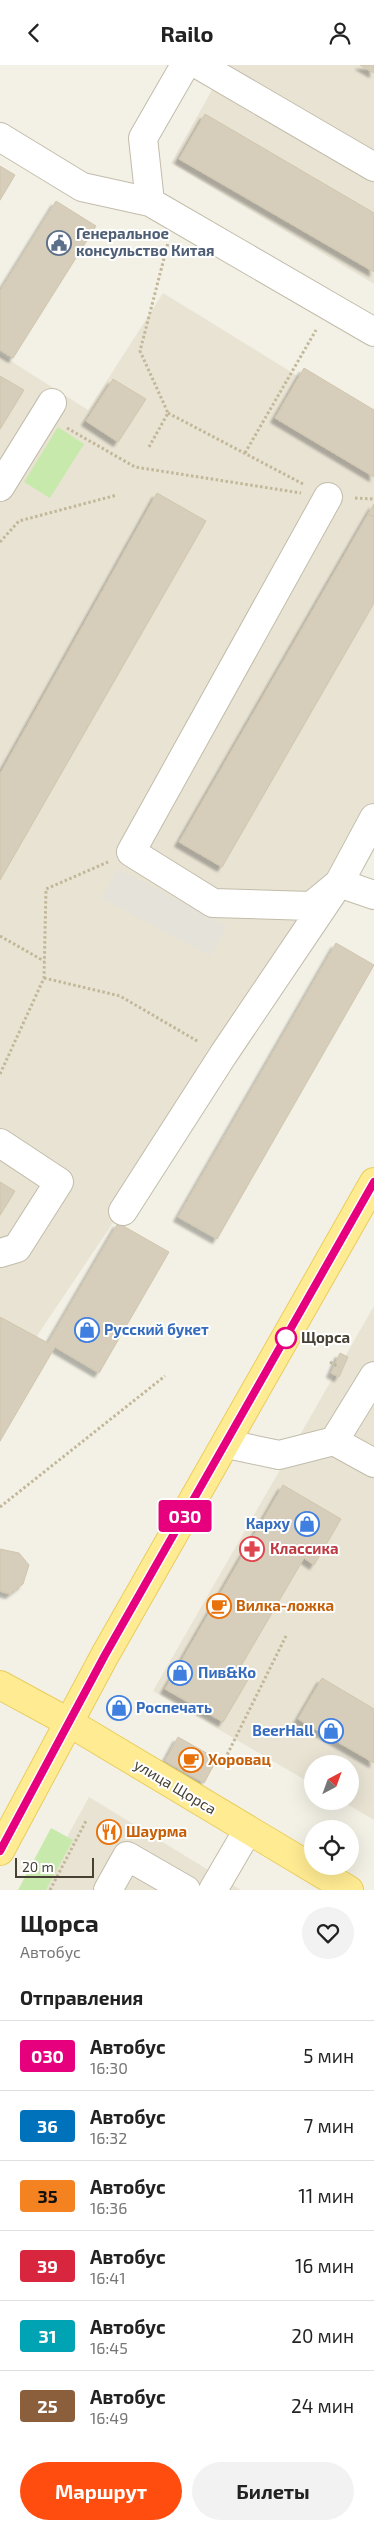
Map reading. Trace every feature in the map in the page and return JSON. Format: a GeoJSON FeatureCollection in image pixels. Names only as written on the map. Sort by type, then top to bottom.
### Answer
{"type":"FeatureCollection","features":[{"type":"Feature","properties":{"kind":"main road"},"geometry":{"type":"LineString","coordinates":[[0,1851],[105,1655],[227,1444],[374,1182]]}},
{"type":"Feature","properties":{"kind":"main road","name":"улица Щорса"},"geometry":{"type":"LineString","coordinates":[[0,1685],[70,1723],[248,1831],[350,1890]]}},
{"type":"Feature","properties":{"kind":"lane"},"geometry":{"type":"LineString","coordinates":[[150,202],[143,138],[185,65]]}},
{"type":"Feature","properties":{"kind":"lane"},"geometry":{"type":"LineString","coordinates":[[199,65],[374,167]]}},
{"type":"Feature","properties":{"kind":"lane"},"geometry":{"type":"LineString","coordinates":[[0,137],[82,187],[150,202],[374,332]]}},
{"type":"Feature","properties":{"kind":"lane"},"geometry":{"type":"LineString","coordinates":[[0,487],[48,409]]}},
{"type":"Feature","properties":{"kind":"lane"},"geometry":{"type":"LineString","coordinates":[[328,497],[132,852],[213,903],[311,905],[338,883]]}},
{"type":"Feature","properties":{"kind":"lane"},"geometry":{"type":"LineString","coordinates":[[123,1211],[222,1055],[338,883],[374,818]]}},
{"type":"Feature","properties":{"kind":"lane"},"geometry":{"type":"LineString","coordinates":[[338,883],[374,895]]}},
{"type":"Feature","properties":{"kind":"lane"},"geometry":{"type":"LineString","coordinates":[[0,1143],[59,1182],[17,1248],[0,1253]]}},
{"type":"Feature","properties":{"kind":"lane"},"geometry":{"type":"LineString","coordinates":[[334,1441],[374,1376]]}},
{"type":"Feature","properties":{"kind":"lane"},"geometry":{"type":"LineString","coordinates":[[227,1444],[279,1455],[334,1441],[374,1463]]}},
{"type":"Feature","properties":{"kind":"lane"},"geometry":{"type":"LineString","coordinates":[[213,1890],[248,1831]]}},
{"type":"Feature","properties":{"kind":"lane"},"geometry":{"type":"LineString","coordinates":[[108,1890],[127,1856],[186,1890]]}},
{"type":"Feature","properties":{"kind":"path"},"geometry":{"type":"LineString","coordinates":[[175,216],[140,351],[168,413],[328,497]]}},
{"type":"Feature","properties":{"kind":"path"},"geometry":{"type":"LineString","coordinates":[[245,453],[330,306]]}},
{"type":"Feature","properties":{"kind":"path"},"geometry":{"type":"LineString","coordinates":[[48,409],[135,467],[328,497],[374,499]]}},
{"type":"Feature","properties":{"kind":"path"},"geometry":{"type":"LineString","coordinates":[[149,447],[168,413]]}},
{"type":"Feature","properties":{"kind":"path"},"geometry":{"type":"LineString","coordinates":[[0,542],[19,521],[117,495]]}},
{"type":"Feature","properties":{"kind":"path"},"geometry":{"type":"LineString","coordinates":[[0,1074],[44,978],[46,889],[132,852]]}},
{"type":"Feature","properties":{"kind":"path"},"geometry":{"type":"LineString","coordinates":[[0,936],[44,961]]}},
{"type":"Feature","properties":{"kind":"path"},"geometry":{"type":"LineString","coordinates":[[44,978],[120,996],[222,1055]]}},
{"type":"Feature","properties":{"kind":"path"},"geometry":{"type":"LineString","coordinates":[[330,1362],[339,1367]]}},
{"type":"Feature","properties":{"kind":"path"},"geometry":{"type":"LineString","coordinates":[[0,1507],[164,1376]]}},
{"type":"Feature","properties":{"kind":"path"},"geometry":{"type":"LineString","coordinates":[[225,1759],[286,1636]]}},
{"type":"Feature","properties":{"kind":"path"},"geometry":{"type":"LineString","coordinates":[[50,1890],[86,1821]]}},
{"type":"Feature","properties":{"kind":"shaded area"},"geometry":{"type":"Polygon","coordinates":[[[226,65],[374,65],[374,284],[171,163],[226,65]]]}},
{"type":"Feature","properties":{"kind":"shaded area"},"geometry":{"type":"Polygon","coordinates":[[[163,293],[374,423],[374,834],[0,1391],[0,354],[88,410],[163,293]]]}},
{"type":"Feature","properties":{"kind":"shaded area"},"geometry":{"type":"Polygon","coordinates":[[[118,869],[227,926],[210,956],[102,898],[118,869]]]}},
{"type":"Feature","properties":{"kind":"shaded area"},"geometry":{"type":"Polygon","coordinates":[[[374,1306],[374,1820],[357,1810],[359,1810],[359,1755],[304,1755],[304,1779],[153,1691],[374,1306]]]}},
{"type":"Feature","properties":{"kind":"shaded area"},"geometry":{"type":"Polygon","coordinates":[[[89,1797],[241,1890],[38,1890],[89,1797]]]}},
{"type":"Feature","properties":{"kind":"green space"},"geometry":{"type":"Polygon","coordinates":[[[58,427],[84,444],[50,498],[24,482],[58,427]]]}},
{"type":"Feature","properties":{"kind":"green space"},"geometry":{"type":"Polygon","coordinates":[[[51,1828],[73,1840],[46,1890],[18,1890],[51,1828]]]}},
{"type":"Feature","properties":{"kind":"building"},"geometry":{"type":"Polygon","coordinates":[[[360,65],[374,65],[374,73],[360,65]]]}},
{"type":"Feature","properties":{"kind":"building"},"geometry":{"type":"Polygon","coordinates":[[[205,114],[374,213],[374,272],[179,159],[205,114]]]}},
{"type":"Feature","properties":{"kind":"building"},"geometry":{"type":"Polygon","coordinates":[[[0,166],[15,175],[0,200],[0,166]]]}},
{"type":"Feature","properties":{"kind":"building"},"geometry":{"type":"Polygon","coordinates":[[[56,201],[96,226],[13,358],[0,350],[0,291],[56,201]]]}},
{"type":"Feature","properties":{"kind":"building"},"geometry":{"type":"Polygon","coordinates":[[[304,368],[374,410],[374,477],[275,418],[304,368]]]}},
{"type":"Feature","properties":{"kind":"building"},"geometry":{"type":"Polygon","coordinates":[[[0,376],[24,390],[0,429],[0,376]]]}},
{"type":"Feature","properties":{"kind":"building"},"geometry":{"type":"Polygon","coordinates":[[[113,379],[146,399],[118,442],[86,421],[113,379]]]}},
{"type":"Feature","properties":{"kind":"building"},"geometry":{"type":"Polygon","coordinates":[[[157,493],[206,521],[0,880],[0,774],[157,493]]]}},
{"type":"Feature","properties":{"kind":"building"},"geometry":{"type":"Polygon","coordinates":[[[374,504],[374,517],[368,514],[374,504]]]}},
{"type":"Feature","properties":{"kind":"building"},"geometry":{"type":"Polygon","coordinates":[[[368,514],[374,517],[374,603],[222,867],[179,842],[368,514]]]}},
{"type":"Feature","properties":{"kind":"building"},"geometry":{"type":"Polygon","coordinates":[[[336,943],[374,965],[217,1239],[178,1217],[336,943]]]}},
{"type":"Feature","properties":{"kind":"building"},"geometry":{"type":"Polygon","coordinates":[[[0,1182],[15,1191],[0,1215],[0,1182]]]}},
{"type":"Feature","properties":{"kind":"building"},"geometry":{"type":"Polygon","coordinates":[[[118,1223],[169,1252],[99,1373],[55,1347],[0,1441],[0,1317],[48,1343],[118,1223]]]}},
{"type":"Feature","properties":{"kind":"building"},"geometry":{"type":"Polygon","coordinates":[[[340,1353],[348,1357],[339,1377],[331,1373],[340,1353]]]}},
{"type":"Feature","properties":{"kind":"building"},"geometry":{"type":"Polygon","coordinates":[[[283,1485],[341,1519],[314,1565],[304,1558],[238,1671],[249,1678],[223,1722],[165,1689],[283,1485]]]}},
{"type":"Feature","properties":{"kind":"building"},"geometry":{"type":"Polygon","coordinates":[[[0,1549],[19,1553],[29,1565],[23,1584],[10,1594],[0,1591],[0,1549]]]}},
{"type":"Feature","properties":{"kind":"building"},"geometry":{"type":"Polygon","coordinates":[[[322,1678],[374,1709],[374,1763],[298,1719],[322,1678]]]}},
{"type":"Feature","properties":{"kind":"building","name":"Роспечать"},"geometry":{"type":"Polygon","coordinates":[[[118,1701],[126,1705],[120,1715],[113,1710],[118,1701]]]}},
{"type":"Feature","properties":{"kind":"building","name":"Хоровац"},"geometry":{"type":"Polygon","coordinates":[[[178,1737],[217,1759],[204,1783],[165,1761],[178,1737]]]}},
{"type":"Feature","properties":{"kind":"bus line","name":"030"},"geometry":{"type":"LineString","coordinates":[[0,1851],[105,1655],[227,1444],[374,1182]]}},
{"type":"Feature","properties":{"kind":"place","name":"Генеральное консульство Китая"},"geometry":{"type":"Point","coordinates":[59,243]}},
{"type":"Feature","properties":{"kind":"place","name":"Русский букет"},"geometry":{"type":"Point","coordinates":[87,1330]}},
{"type":"Feature","properties":{"kind":"place","name":"Щорса"},"geometry":{"type":"Point","coordinates":[286,1338]}},
{"type":"Feature","properties":{"kind":"place","name":"Карху"},"geometry":{"type":"Point","coordinates":[307,1524]}},
{"type":"Feature","properties":{"kind":"place","name":"Классика"},"geometry":{"type":"Point","coordinates":[252,1549]}},
{"type":"Feature","properties":{"kind":"place","name":"Вилка-ложка"},"geometry":{"type":"Point","coordinates":[219,1606]}},
{"type":"Feature","properties":{"kind":"place","name":"Пив&Ко"},"geometry":{"type":"Point","coordinates":[180,1673]}},
{"type":"Feature","properties":{"kind":"place","name":"Роспечать"},"geometry":{"type":"Point","coordinates":[119,1708]}},
{"type":"Feature","properties":{"kind":"place","name":"BeerHall"},"geometry":{"type":"Point","coordinates":[331,1731]}},
{"type":"Feature","properties":{"kind":"place","name":"Хоровац"},"geometry":{"type":"Point","coordinates":[191,1760]}},
{"type":"Feature","properties":{"kind":"place","name":"Шаурма"},"geometry":{"type":"Point","coordinates":[109,1832]}}]}
